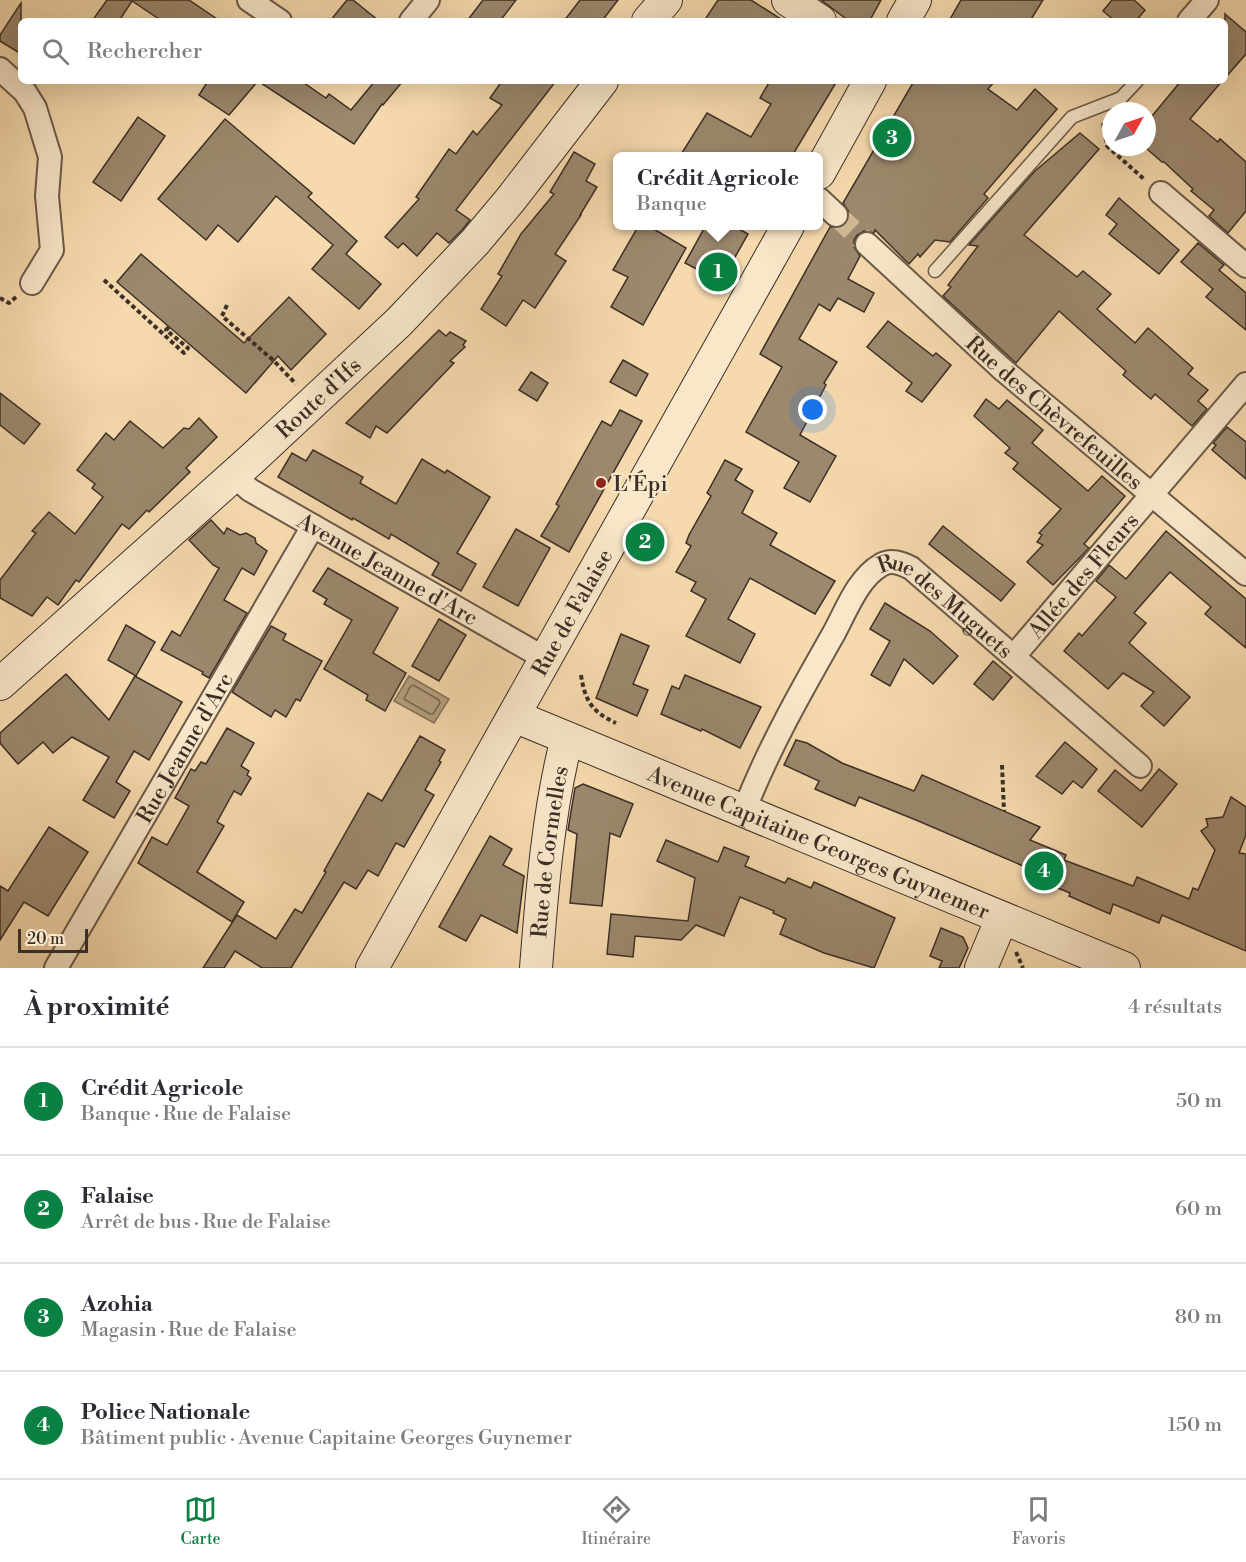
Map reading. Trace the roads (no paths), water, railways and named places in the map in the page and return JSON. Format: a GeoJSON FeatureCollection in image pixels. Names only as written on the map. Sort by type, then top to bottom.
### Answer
{"type":"FeatureCollection","features":[{"type":"Feature","properties":{"kind":"street"},"geometry":{"type":"LineString","coordinates":[[249,0],[276,18]]}},
{"type":"Feature","properties":{"kind":"street"},"geometry":{"type":"LineString","coordinates":[[413,18],[428,0]]}},
{"type":"Feature","properties":{"kind":"street"},"geometry":{"type":"LineString","coordinates":[[788,0],[815,18]]}},
{"type":"Feature","properties":{"kind":"street"},"geometry":{"type":"LineString","coordinates":[[905,18],[915,0]]}},
{"type":"Feature","properties":{"kind":"street"},"geometry":{"type":"LineString","coordinates":[[1192,18],[1207,0]]}},
{"type":"Feature","properties":{"kind":"street"},"geometry":{"type":"LineString","coordinates":[[0,69],[25,92],[35,108],[50,157],[47,196],[52,250],[32,283]]}},
{"type":"Feature","properties":{"kind":"street","name":"Route d'Ifs"},"geometry":{"type":"LineString","coordinates":[[0,684],[234,476],[399,321],[475,242],[600,84]]}},
{"type":"Feature","properties":{"kind":"street"},"geometry":{"type":"LineString","coordinates":[[823,166],[868,84]]}},
{"type":"Feature","properties":{"kind":"street"},"geometry":{"type":"LineString","coordinates":[[1161,193],[1246,266]]}},
{"type":"Feature","properties":{"kind":"street"},"geometry":{"type":"LineString","coordinates":[[823,203],[836,215]]}},
{"type":"Feature","properties":{"kind":"street","name":"Rue de Falaise"},"geometry":{"type":"LineString","coordinates":[[372,968],[785,230]]}},
{"type":"Feature","properties":{"kind":"street","name":"Rue des Chèvrefeuilles"},"geometry":{"type":"LineString","coordinates":[[867,244],[1001,368],[1246,574]]}},
{"type":"Feature","properties":{"kind":"street","name":"Allée des Fleurs"},"geometry":{"type":"LineString","coordinates":[[1014,656],[1246,384]]}},
{"type":"Feature","properties":{"kind":"street","name":"Avenue Jeanne d'Arc"},"geometry":{"type":"LineString","coordinates":[[234,476],[250,490],[546,658]]}},
{"type":"Feature","properties":{"kind":"street","name":"Rue Jeanne d'Arc"},"geometry":{"type":"LineString","coordinates":[[56,968],[313,526]]}},
{"type":"Feature","properties":{"kind":"street","name":"Rue des Muguets"},"geometry":{"type":"LineString","coordinates":[[744,811],[805,685],[859,588],[879,566],[889,562],[901,563],[911,568],[1140,766]]}},
{"type":"Feature","properties":{"kind":"street","name":"Avenue Capitaine Georges Guynemer"},"geometry":{"type":"LineString","coordinates":[[514,716],[1124,968]]}},
{"type":"Feature","properties":{"kind":"street","name":"Rue de Cormelles"},"geometry":{"type":"LineString","coordinates":[[536,968],[549,839],[559,770],[567,738]]}},
{"type":"Feature","properties":{"kind":"street"},"geometry":{"type":"LineString","coordinates":[[981,968],[1002,918]]}},
{"type":"Feature","properties":{"kind":"lane"},"geometry":{"type":"LineString","coordinates":[[935,271],[1072,117],[1121,98],[1134,84]]}},
{"type":"Feature","properties":{"kind":"water"},"geometry":{"type":"Polygon","coordinates":[[[409,676],[449,699],[434,723],[394,701],[409,676]]]}},
{"type":"Feature","properties":{"kind":"tunnel"},"geometry":{"type":"LineString","coordinates":[[836,215],[867,244]]}},
{"type":"Feature","properties":{"kind":"place","name":"Azohia"},"geometry":{"type":"Point","coordinates":[892,138]}},
{"type":"Feature","properties":{"kind":"place","name":"Crédit Agricole"},"geometry":{"type":"Point","coordinates":[718,272]}},
{"type":"Feature","properties":{"kind":"place","name":"L'Épi"},"geometry":{"type":"Point","coordinates":[601,483]}},
{"type":"Feature","properties":{"kind":"place","name":"Falaise"},"geometry":{"type":"Point","coordinates":[645,542]}},
{"type":"Feature","properties":{"kind":"place","name":"Police Nationale"},"geometry":{"type":"Point","coordinates":[1044,871]}}]}
